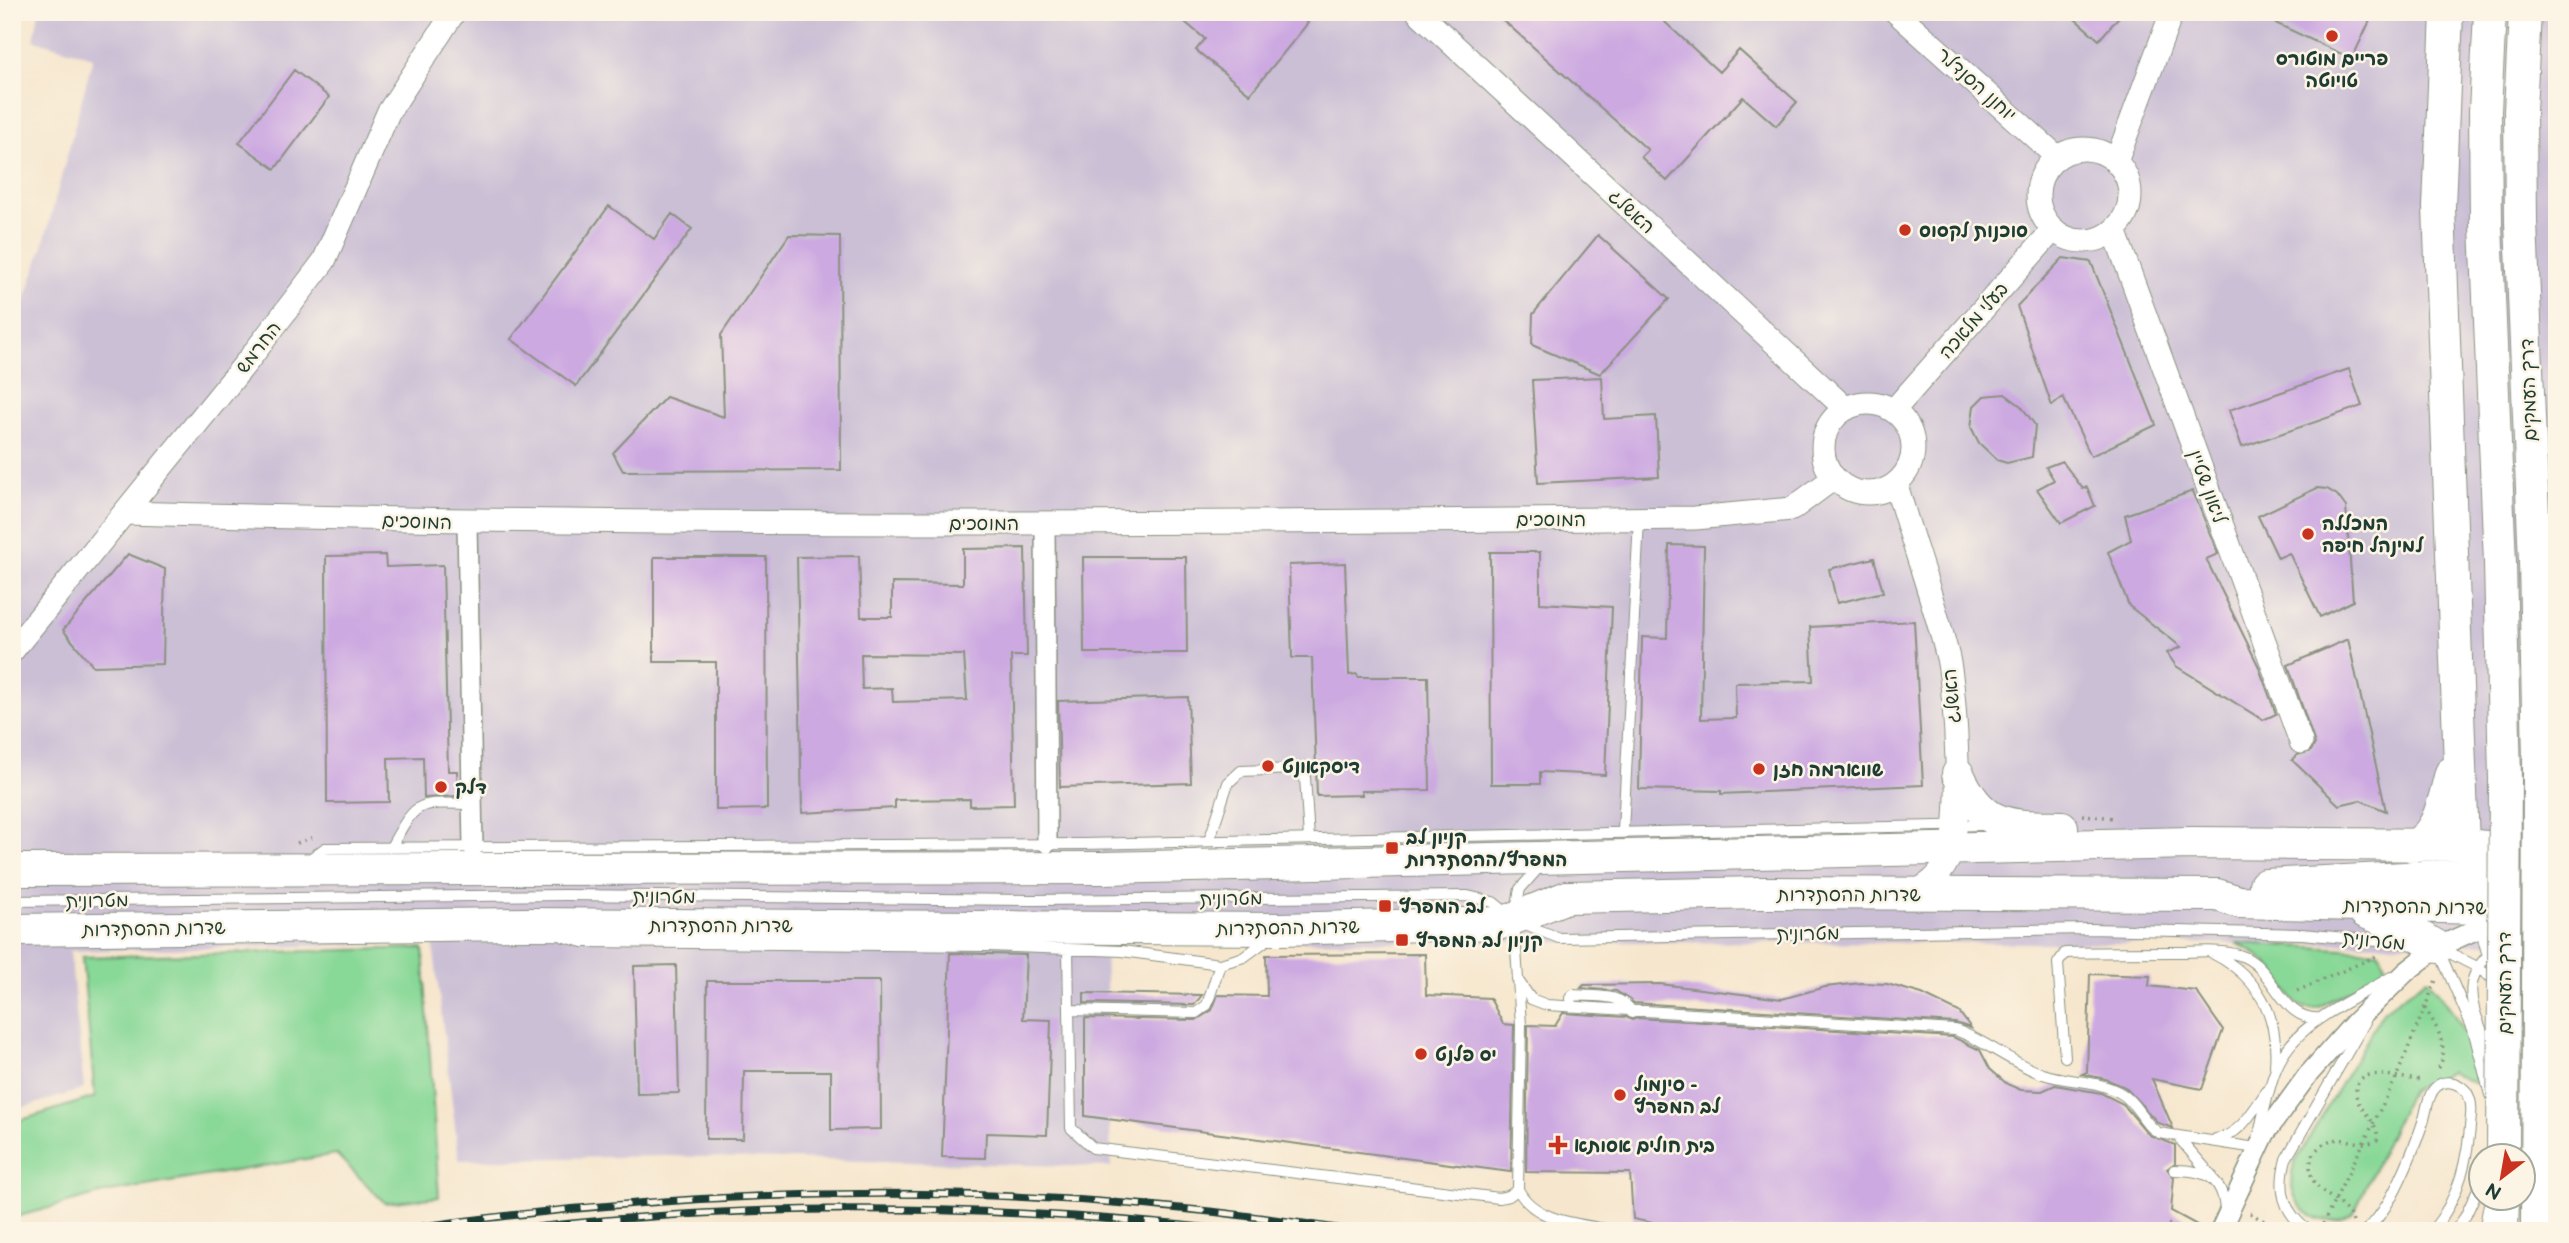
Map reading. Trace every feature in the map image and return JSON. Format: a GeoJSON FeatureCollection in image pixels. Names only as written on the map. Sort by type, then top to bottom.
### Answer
{"type":"FeatureCollection","features":[{"type":"Feature","properties":{"kind":"highway"},"geometry":{"type":"LineString","coordinates":[[2447,12],[2439,206],[2457,737],[2463,845],[2474,904]]}},
{"type":"Feature","properties":{"kind":"highway","name":"דרך העמקים"},"geometry":{"type":"LineString","coordinates":[[2490,12],[2485,111],[2486,224],[2500,563],[2505,779],[2503,1142]]}},
{"type":"Feature","properties":{"kind":"highway","name":"דרך העמקים"},"geometry":{"type":"LineString","coordinates":[[2525,12],[2520,111],[2521,222],[2535,562],[2539,761],[2537,1231]]}},
{"type":"Feature","properties":{"kind":"highway"},"geometry":{"type":"LineString","coordinates":[[2412,846],[2426,837],[2439,814],[2457,737]]}},
{"type":"Feature","properties":{"kind":"highway"},"geometry":{"type":"LineString","coordinates":[[1958,774],[1978,808],[2008,826],[2098,828],[2192,843]]}},
{"type":"Feature","properties":{"kind":"highway"},"geometry":{"type":"LineString","coordinates":[[12,870],[1103,867],[1555,858],[1954,837],[2192,843],[2463,845],[2557,853]]}},
{"type":"Feature","properties":{"kind":"highway"},"geometry":{"type":"LineString","coordinates":[[2463,845],[2556,889]]}},
{"type":"Feature","properties":{"kind":"highway"},"geometry":{"type":"LineString","coordinates":[[2474,904],[2519,870]]}},
{"type":"Feature","properties":{"kind":"highway"},"geometry":{"type":"LineString","coordinates":[[2217,895],[2234,888],[2288,882],[2474,904],[2498,899],[2521,909],[2556,889]]}},
{"type":"Feature","properties":{"kind":"highway","name":"שדרות ההסתדרות"},"geometry":{"type":"LineString","coordinates":[[12,930],[527,923],[1281,929],[1502,923],[1567,897],[2217,895],[2239,902],[2474,904]]}},
{"type":"Feature","properties":{"kind":"highway"},"geometry":{"type":"LineString","coordinates":[[2334,904],[2388,920],[2442,956]]}},
{"type":"Feature","properties":{"kind":"highway"},"geometry":{"type":"LineString","coordinates":[[2502,1212],[2502,1231]]}},
{"type":"Feature","properties":{"kind":"street","name":"החרמש"},"geometry":{"type":"LineString","coordinates":[[12,651],[324,261],[388,113],[454,12]]}},
{"type":"Feature","properties":{"kind":"street","name":"האשלג"},"geometry":{"type":"LineString","coordinates":[[1418,12],[1846,409]]}},
{"type":"Feature","properties":{"kind":"street","name":"יוחנן הסנדלר"},"geometry":{"type":"LineString","coordinates":[[1896,12],[2057,157]]}},
{"type":"Feature","properties":{"kind":"street"},"geometry":{"type":"LineString","coordinates":[[2116,162],[2172,12]]}},
{"type":"Feature","properties":{"kind":"street"},"geometry":{"type":"LineString","coordinates":[[2087,149],[2102,153],[2116,162],[2125,174],[2129,204],[2124,218],[2114,230],[2090,241],[2077,241],[2053,230],[2044,219],[2037,192],[2047,166],[2071,150],[2087,149]]}},
{"type":"Feature","properties":{"kind":"street","name":"בעלי מלאכה"},"geometry":{"type":"LineString","coordinates":[[1894,411],[2053,230]]}},
{"type":"Feature","properties":{"kind":"street","name":"ליאון שטיין"},"geometry":{"type":"LineString","coordinates":[[2114,230],[2301,742]]}},
{"type":"Feature","properties":{"kind":"street"},"geometry":{"type":"LineString","coordinates":[[1870,403],[1894,411],[1911,433],[1913,447],[1905,474],[1896,484],[1871,493],[1857,492],[1834,478],[1827,467],[1823,441],[1835,417],[1846,409],[1870,403]]}},
{"type":"Feature","properties":{"kind":"street","name":"המוסכים"},"geometry":{"type":"LineString","coordinates":[[124,513],[467,523],[1045,523],[1695,518],[1792,509],[1834,478]]}},
{"type":"Feature","properties":{"kind":"street","name":"האשלג"},"geometry":{"type":"LineString","coordinates":[[1896,484],[1948,660],[1958,774],[1954,837],[1933,881],[1909,894]]}},
{"type":"Feature","properties":{"kind":"street"},"geometry":{"type":"LineString","coordinates":[[467,523],[473,847]]}},
{"type":"Feature","properties":{"kind":"street"},"geometry":{"type":"LineString","coordinates":[[1045,523],[1047,844]]}},
{"type":"Feature","properties":{"kind":"street"},"geometry":{"type":"LineString","coordinates":[[2223,1224],[2256,1148],[2307,1076],[2377,1000],[2406,972],[2442,956],[2474,904],[2521,909]]}},
{"type":"Feature","properties":{"kind":"lane"},"geometry":{"type":"LineString","coordinates":[[1623,831],[1639,518]]}},
{"type":"Feature","properties":{"kind":"lane"},"geometry":{"type":"LineString","coordinates":[[1209,841],[1228,783],[1241,771],[1295,769],[1305,776],[1309,839]]}},
{"type":"Feature","properties":{"kind":"lane"},"geometry":{"type":"LineString","coordinates":[[391,847],[412,811],[424,803],[472,804]]}},
{"type":"Feature","properties":{"kind":"lane"},"geometry":{"type":"LineString","coordinates":[[296,869],[325,848],[1083,844],[1623,831],[1954,837],[2008,826]]}},
{"type":"Feature","properties":{"kind":"lane"},"geometry":{"type":"LineString","coordinates":[[1083,844],[1103,867]]}},
{"type":"Feature","properties":{"kind":"lane"},"geometry":{"type":"LineString","coordinates":[[535,846],[571,868]]}},
{"type":"Feature","properties":{"kind":"lane"},"geometry":{"type":"LineString","coordinates":[[1555,858],[1538,867],[1526,880],[1517,899],[1514,919],[1521,1025],[1518,1189],[1524,1203],[1536,1212],[1617,1231]]}},
{"type":"Feature","properties":{"kind":"lane","name":"מטרונית"},"geometry":{"type":"LineString","coordinates":[[12,901],[565,895],[1018,900],[1468,896],[1493,902],[1514,919],[1536,931],[1559,937],[2090,929],[2325,936],[2442,956]]}},
{"type":"Feature","properties":{"kind":"lane"},"geometry":{"type":"LineString","coordinates":[[2474,904],[2488,956],[2500,984]]}},
{"type":"Feature","properties":{"kind":"lane"},"geometry":{"type":"LineString","coordinates":[[527,923],[550,934],[583,942],[904,944],[1068,949],[1122,951],[1220,964],[1244,957],[1281,929]]}},
{"type":"Feature","properties":{"kind":"lane"},"geometry":{"type":"LineString","coordinates":[[2496,1142],[2496,1081],[2490,1054],[2470,996],[2477,970],[2488,956],[2517,938],[2557,932]]}},
{"type":"Feature","properties":{"kind":"lane"},"geometry":{"type":"LineString","coordinates":[[1068,949],[1071,1128],[1093,1148],[1499,1198],[1509,1196],[1518,1189]]}},
{"type":"Feature","properties":{"kind":"lane"},"geometry":{"type":"LineString","coordinates":[[1517,979],[1525,993],[1536,1002],[1571,1006],[1570,998],[1573,995],[1618,999],[1627,1003],[1632,1013],[1955,1030],[1981,1040],[2044,1075],[2099,1084],[2122,1094],[2153,1129],[2178,1137],[2256,1148],[2274,1073],[2273,1028],[2265,1002],[2238,968],[2208,951]]}},
{"type":"Feature","properties":{"kind":"lane"},"geometry":{"type":"LineString","coordinates":[[2065,1057],[2058,963],[2062,954],[2208,951],[2231,953],[2252,961],[2267,974],[2283,998],[2303,1017],[2322,1018]]}},
{"type":"Feature","properties":{"kind":"lane"},"geometry":{"type":"LineString","coordinates":[[2442,956],[2477,970],[2500,984],[2557,1041]]}},
{"type":"Feature","properties":{"kind":"lane"},"geometry":{"type":"LineString","coordinates":[[2442,956],[2481,1052],[2491,1108]]}},
{"type":"Feature","properties":{"kind":"lane"},"geometry":{"type":"LineString","coordinates":[[1069,1010],[1196,1013],[1207,1005],[1220,964]]}},
{"type":"Feature","properties":{"kind":"lane"},"geometry":{"type":"LineString","coordinates":[[2477,970],[2518,1002]]}},
{"type":"Feature","properties":{"kind":"lane"},"geometry":{"type":"LineString","coordinates":[[2274,1073],[2295,1038],[2322,1018],[2393,976],[2406,972]]}},
{"type":"Feature","properties":{"kind":"lane"},"geometry":{"type":"LineString","coordinates":[[2309,1231],[2288,1211],[2282,1196],[2281,1178],[2286,1159],[2377,1000]]}},
{"type":"Feature","properties":{"kind":"lane"},"geometry":{"type":"LineString","coordinates":[[2523,1017],[2557,1053]]}},
{"type":"Feature","properties":{"kind":"lane"},"geometry":{"type":"LineString","coordinates":[[2365,1231],[2385,1208],[2419,1133],[2432,1093],[2440,1085],[2451,1083],[2462,1087],[2470,1100],[2469,1151],[2458,1189],[2432,1231]]}},
{"type":"Feature","properties":{"kind":"lane"},"geometry":{"type":"LineString","coordinates":[[2211,1140],[2230,1134],[2243,1124],[2271,1085]]}},
{"type":"Feature","properties":{"kind":"lane"},"geometry":{"type":"LineString","coordinates":[[2178,1137],[2224,1192],[2223,1224]]}},
{"type":"Feature","properties":{"kind":"lane"},"geometry":{"type":"LineString","coordinates":[[2174,1170],[2199,1172],[2216,1181]]}},
{"type":"Feature","properties":{"kind":"lane"},"geometry":{"type":"LineString","coordinates":[[2455,1231],[2468,1210]]}},
{"type":"Feature","properties":{"kind":"lane"},"geometry":{"type":"LineString","coordinates":[[2484,1231],[2487,1212]]}},
{"type":"Feature","properties":{"kind":"path"},"geometry":{"type":"LineString","coordinates":[[2283,998],[2377,959],[2383,951]]}},
{"type":"Feature","properties":{"kind":"path"},"geometry":{"type":"LineString","coordinates":[[2425,1008],[2442,1041],[2442,1062],[2437,1070],[2421,1080],[2396,1078],[2371,1074],[2357,1086],[2358,1101],[2373,1122],[2377,1140],[2363,1143],[2333,1140],[2324,1143],[2313,1156],[2311,1174],[2315,1182],[2334,1200],[2350,1214],[2354,1228],[2320,1229],[2334,1200],[2363,1143],[2373,1122],[2396,1078],[2425,1008],[2442,956]]}},
{"type":"Feature","properties":{"kind":"path"},"geometry":{"type":"LineString","coordinates":[[2260,1219],[2282,1231]]}},
{"type":"Feature","properties":{"kind":"path"},"geometry":{"type":"LineString","coordinates":[[2168,1224],[2181,1231]]}},
{"type":"Feature","properties":{"kind":"shaded area"},"geometry":{"type":"Polygon","coordinates":[[[39,12],[2557,12],[2557,944],[1105,941],[1111,1167],[664,1156],[459,1160],[433,943],[70,951],[84,1089],[12,1111],[12,338],[43,246],[93,57],[34,40],[39,12]]]}},
{"type":"Feature","properties":{"kind":"green space"},"geometry":{"type":"Polygon","coordinates":[[[2236,943],[2379,951],[2385,964],[2383,972],[2319,1007],[2310,1008],[2296,1002],[2264,960],[2236,943]]]}},
{"type":"Feature","properties":{"kind":"green space"},"geometry":{"type":"Polygon","coordinates":[[[423,948],[439,1197],[385,1203],[336,1154],[104,1193],[12,1218],[12,1123],[95,1097],[82,957],[423,948]]]}},
{"type":"Feature","properties":{"kind":"green space"},"geometry":{"type":"Polygon","coordinates":[[[2427,979],[2446,1002],[2461,1027],[2471,1054],[2475,1084],[2450,1072],[2410,1091],[2354,1212],[2341,1219],[2328,1221],[2316,1218],[2298,1203],[2293,1191],[2291,1178],[2294,1164],[2384,1010],[2427,979]]]}},
{"type":"Feature","properties":{"kind":"building"},"geometry":{"type":"Polygon","coordinates":[[[1173,12],[1295,12],[1308,23],[1250,94],[1196,50],[1205,39],[1173,12]]]}},
{"type":"Feature","properties":{"kind":"building"},"geometry":{"type":"Polygon","coordinates":[[[1494,12],[1654,12],[1719,72],[1739,50],[1797,102],[1776,126],[1743,97],[1667,181],[1641,157],[1648,150],[1494,12]]]}},
{"type":"Feature","properties":{"kind":"building"},"geometry":{"type":"Polygon","coordinates":[[[2067,12],[2123,12],[2099,40],[2067,12]]]}},
{"type":"Feature","properties":{"kind":"building","name":"פריים מוטורס טויוטה"},"geometry":{"type":"Polygon","coordinates":[[[2252,12],[2374,12],[2352,59],[2252,12]]]}},
{"type":"Feature","properties":{"kind":"building"},"geometry":{"type":"Polygon","coordinates":[[[294,70],[329,97],[275,169],[239,143],[294,70]]]}},
{"type":"Feature","properties":{"kind":"building"},"geometry":{"type":"Polygon","coordinates":[[[609,206],[654,239],[672,214],[692,229],[576,386],[511,339],[609,206]]]}},
{"type":"Feature","properties":{"kind":"building"},"geometry":{"type":"Polygon","coordinates":[[[789,235],[840,236],[841,470],[623,471],[613,453],[666,397],[724,417],[721,335],[789,235]]]}},
{"type":"Feature","properties":{"kind":"building"},"geometry":{"type":"Polygon","coordinates":[[[1598,235],[1669,299],[1600,374],[1532,345],[1533,314],[1598,235]]]}},
{"type":"Feature","properties":{"kind":"building"},"geometry":{"type":"Polygon","coordinates":[[[2063,258],[2091,262],[2156,425],[2091,456],[2063,397],[2052,406],[2017,306],[2063,258]]]}},
{"type":"Feature","properties":{"kind":"building"},"geometry":{"type":"Polygon","coordinates":[[[2349,369],[2362,406],[2242,447],[2229,410],[2349,369]]]}},
{"type":"Feature","properties":{"kind":"building"},"geometry":{"type":"Polygon","coordinates":[[[1602,377],[1604,419],[1656,416],[1659,477],[1538,483],[1532,380],[1602,377]]]}},
{"type":"Feature","properties":{"kind":"building"},"geometry":{"type":"Polygon","coordinates":[[[2005,394],[2021,406],[2035,425],[2032,457],[2007,463],[1997,460],[1979,443],[1971,427],[1974,406],[1984,396],[2005,394]]]}},
{"type":"Feature","properties":{"kind":"building"},"geometry":{"type":"Polygon","coordinates":[[[2062,461],[2083,489],[2087,487],[2095,506],[2061,523],[2037,489],[2054,480],[2046,467],[2062,461]]]}},
{"type":"Feature","properties":{"kind":"building","name":"המכללה למינהל חיפה"},"geometry":{"type":"Polygon","coordinates":[[[2317,488],[2327,489],[2337,495],[2346,507],[2353,601],[2320,617],[2289,553],[2278,558],[2258,516],[2317,488]]]}},
{"type":"Feature","properties":{"kind":"building"},"geometry":{"type":"Polygon","coordinates":[[[2193,491],[2218,554],[2206,559],[2258,665],[2276,714],[2263,720],[2176,666],[2167,653],[2181,647],[2129,606],[2108,552],[2131,540],[2125,515],[2193,491]]]}},
{"type":"Feature","properties":{"kind":"building"},"geometry":{"type":"Polygon","coordinates":[[[1669,545],[1704,546],[1701,719],[1736,718],[1735,683],[1813,681],[1810,627],[1914,621],[1923,785],[1721,794],[1721,791],[1639,789],[1642,637],[1667,638],[1669,545]]]}},
{"type":"Feature","properties":{"kind":"building"},"geometry":{"type":"Polygon","coordinates":[[[1025,548],[1027,656],[1011,656],[1014,805],[970,806],[970,799],[895,800],[895,808],[802,813],[797,557],[859,556],[861,617],[892,617],[892,583],[963,584],[963,549],[1025,548]],[[861,654],[862,689],[892,688],[893,702],[967,700],[964,655],[861,654]]]}},
{"type":"Feature","properties":{"kind":"building"},"geometry":{"type":"Polygon","coordinates":[[[1490,552],[1540,552],[1540,603],[1612,607],[1605,775],[1540,772],[1540,784],[1491,784],[1490,552]]]}},
{"type":"Feature","properties":{"kind":"building"},"geometry":{"type":"Polygon","coordinates":[[[128,554],[165,569],[163,664],[93,666],[63,630],[128,554]]]}},
{"type":"Feature","properties":{"kind":"building"},"geometry":{"type":"Polygon","coordinates":[[[385,555],[386,567],[443,565],[448,771],[457,771],[458,796],[424,798],[423,757],[388,758],[389,802],[327,803],[326,556],[385,555]]]}},
{"type":"Feature","properties":{"kind":"building"},"geometry":{"type":"Polygon","coordinates":[[[654,557],[766,557],[767,809],[716,810],[716,662],[654,662],[654,557]]]}},
{"type":"Feature","properties":{"kind":"building"},"geometry":{"type":"Polygon","coordinates":[[[1083,557],[1186,557],[1187,653],[1084,653],[1083,557]]]}},
{"type":"Feature","properties":{"kind":"building"},"geometry":{"type":"Polygon","coordinates":[[[1874,558],[1883,592],[1837,603],[1829,569],[1874,558]]]}},
{"type":"Feature","properties":{"kind":"building"},"geometry":{"type":"Polygon","coordinates":[[[1345,563],[1349,675],[1428,677],[1430,790],[1361,791],[1362,795],[1317,796],[1312,658],[1292,658],[1289,565],[1345,563]]]}},
{"type":"Feature","properties":{"kind":"building"},"geometry":{"type":"Polygon","coordinates":[[[2348,639],[2386,811],[2360,800],[2339,805],[2292,760],[2297,755],[2311,751],[2315,744],[2288,665],[2348,639]]]}},
{"type":"Feature","properties":{"kind":"building"},"geometry":{"type":"Polygon","coordinates":[[[1188,697],[1191,783],[1060,787],[1058,701],[1188,697]]]}},
{"type":"Feature","properties":{"kind":"building"},"geometry":{"type":"Polygon","coordinates":[[[950,953],[1026,955],[1023,1019],[1051,1020],[1047,1135],[986,1133],[985,1158],[942,1157],[950,953]]]}},
{"type":"Feature","properties":{"kind":"building"},"geometry":{"type":"Polygon","coordinates":[[[1425,954],[1426,995],[1490,998],[1503,1024],[1514,1025],[1511,1172],[1085,1116],[1085,1018],[1196,1020],[1212,1010],[1218,995],[1267,996],[1266,955],[1425,954]]]}},
{"type":"Feature","properties":{"kind":"building"},"geometry":{"type":"Polygon","coordinates":[[[676,965],[679,1093],[637,1094],[634,966],[676,965]]]}},
{"type":"Feature","properties":{"kind":"building"},"geometry":{"type":"Polygon","coordinates":[[[2090,974],[2150,976],[2149,986],[2196,991],[2223,1030],[2202,1089],[2152,1079],[2173,1128],[2158,1123],[2125,1087],[2106,1079],[2082,1074],[2087,1072],[2090,974]]]}},
{"type":"Feature","properties":{"kind":"building"},"geometry":{"type":"Polygon","coordinates":[[[707,981],[880,981],[881,1129],[831,1130],[831,1071],[744,1071],[743,1139],[706,1139],[707,981]]]}},
{"type":"Feature","properties":{"kind":"building"},"geometry":{"type":"Polygon","coordinates":[[[1861,983],[1887,984],[1922,994],[1959,1012],[1971,1028],[1955,1023],[1634,1003],[1616,991],[1581,988],[1584,985],[1660,984],[1782,999],[1825,987],[1861,983]]]}},
{"type":"Feature","properties":{"kind":"building"},"geometry":{"type":"Polygon","coordinates":[[[1084,993],[1202,995],[1194,1005],[1084,1003],[1084,993]]]}},
{"type":"Feature","properties":{"kind":"building"},"geometry":{"type":"Polygon","coordinates":[[[1563,1013],[1626,1017],[1632,1020],[1637,1018],[1953,1037],[1980,1050],[1990,1069],[2007,1084],[2021,1090],[2042,1091],[2055,1085],[2101,1093],[2123,1104],[2149,1135],[2175,1145],[2175,1163],[2167,1169],[2174,1177],[2171,1211],[2208,1231],[1691,1231],[1633,1219],[1630,1173],[1526,1172],[1528,1025],[1555,1026],[1563,1013]]]}},
{"type":"Feature","properties":{"kind":"railway"},"geometry":{"type":"LineString","coordinates":[[391,1231],[511,1215],[631,1204],[872,1194],[1113,1202],[1233,1214],[1353,1231]]}},
{"type":"Feature","properties":{"kind":"railway"},"geometry":{"type":"LineString","coordinates":[[507,1231],[688,1214],[871,1209],[1053,1215],[1235,1231]]}},
{"type":"Feature","properties":{"kind":"place","name":"פריים מוטורס טויוטה"},"geometry":{"type":"Point","coordinates":[2332,36]}},
{"type":"Feature","properties":{"kind":"place","name":"סוכנות לקסוס"},"geometry":{"type":"Point","coordinates":[1905,230]}},
{"type":"Feature","properties":{"kind":"place","name":"המכללה למינהל חיפה"},"geometry":{"type":"Point","coordinates":[2308,534]}},
{"type":"Feature","properties":{"kind":"place","name":"דיסקאונט"},"geometry":{"type":"Point","coordinates":[1268,766]}},
{"type":"Feature","properties":{"kind":"place","name":"שווארמה חזן"},"geometry":{"type":"Point","coordinates":[1759,769]}},
{"type":"Feature","properties":{"kind":"place","name":"דלק"},"geometry":{"type":"Point","coordinates":[441,787]}},
{"type":"Feature","properties":{"kind":"place","name":"קניון לב המפרץ/ההסתדרות"},"geometry":{"type":"Point","coordinates":[1392,848]}},
{"type":"Feature","properties":{"kind":"place","name":"לב המפרץ"},"geometry":{"type":"Point","coordinates":[1385,906]}},
{"type":"Feature","properties":{"kind":"place","name":"קניון לב המפרץ"},"geometry":{"type":"Point","coordinates":[1402,940]}},
{"type":"Feature","properties":{"kind":"place","name":"יס פלנט"},"geometry":{"type":"Point","coordinates":[1421,1054]}},
{"type":"Feature","properties":{"kind":"place","name":"סינמול - לב המפרץ"},"geometry":{"type":"Point","coordinates":[1620,1095]}},
{"type":"Feature","properties":{"kind":"place","name":"בית חולים אסותא"},"geometry":{"type":"Point","coordinates":[1558,1145]}}]}
